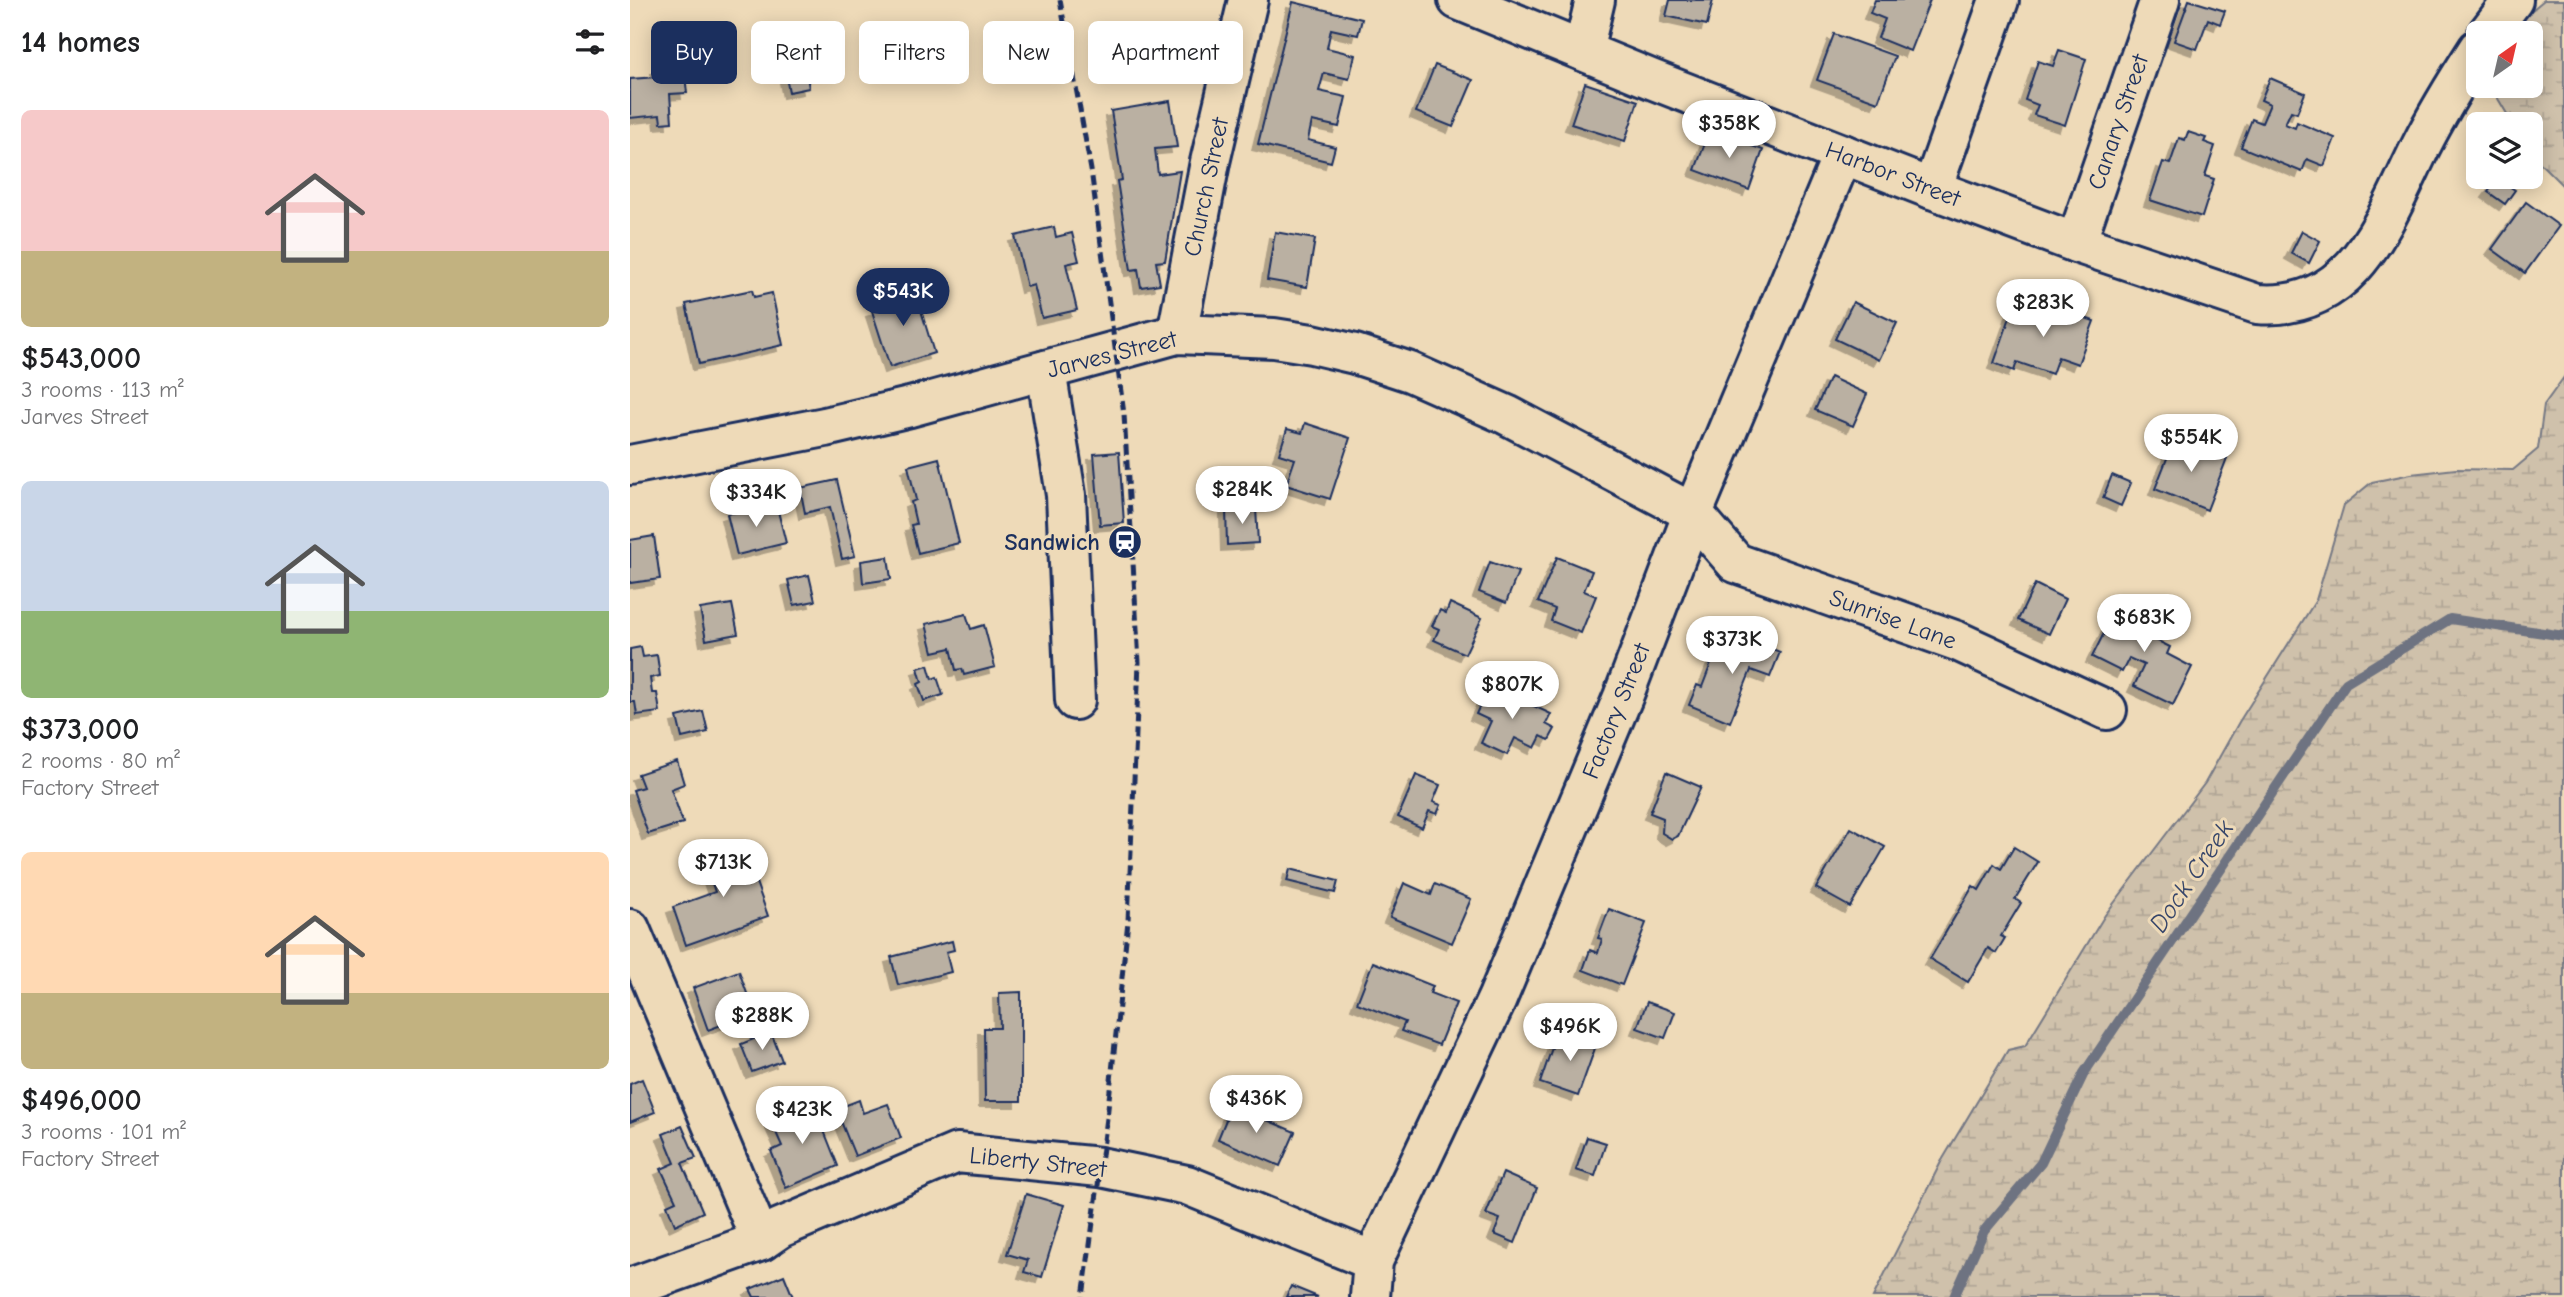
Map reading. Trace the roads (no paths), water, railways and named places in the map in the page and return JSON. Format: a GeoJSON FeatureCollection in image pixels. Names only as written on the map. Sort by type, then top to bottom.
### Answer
{"type":"FeatureCollection","features":[{"type":"Feature","properties":{"kind":"street","name":"Church Street"},"geometry":{"type":"LineString","coordinates":[[1177,334],[1210,162],[1248,0]]}},
{"type":"Feature","properties":{"kind":"street","name":"Harbor Street"},"geometry":{"type":"LineString","coordinates":[[1458,0],[1843,155],[2076,243],[2258,304],[2279,306],[2297,303],[2340,280],[2370,247],[2430,128],[2466,69]]}},
{"type":"Feature","properties":{"kind":"street"},"geometry":{"type":"LineString","coordinates":[[1583,51],[1595,0]]}},
{"type":"Feature","properties":{"kind":"street"},"geometry":{"type":"LineString","coordinates":[[1933,189],[1999,0]]}},
{"type":"Feature","properties":{"kind":"street","name":"Canary Street"},"geometry":{"type":"LineString","coordinates":[[2076,243],[2160,0]]}},
{"type":"Feature","properties":{"kind":"street"},"geometry":{"type":"LineString","coordinates":[[2497,21],[2513,0]]}},
{"type":"Feature","properties":{"kind":"street","name":"Factory Street"},"geometry":{"type":"LineString","coordinates":[[1371,1279],[1497,999],[1623,697],[1693,513],[1843,155]]}},
{"type":"Feature","properties":{"kind":"street","name":"Jarves Street"},"geometry":{"type":"LineString","coordinates":[[630,465],[825,427],[1177,334],[1235,335],[1287,340],[1355,354],[1410,372],[1507,415],[1693,513]]}},
{"type":"Feature","properties":{"kind":"street"},"geometry":{"type":"LineString","coordinates":[[1046,370],[1066,495],[1075,700]]}},
{"type":"Feature","properties":{"kind":"street","name":"Sunrise Lane"},"geometry":{"type":"LineString","coordinates":[[1693,513],[1736,563],[1957,641],[2107,710]]}},
{"type":"Feature","properties":{"kind":"street"},"geometry":{"type":"LineString","coordinates":[[630,929],[761,1241]]}},
{"type":"Feature","properties":{"kind":"street","name":"Liberty Street"},"geometry":{"type":"LineString","coordinates":[[630,1288],[761,1241],[780,1228],[957,1153],[1100,1167],[1187,1185],[1371,1279]]}},
{"type":"Feature","properties":{"kind":"waterway","name":"Dock Creek"},"geometry":{"type":"LineString","coordinates":[[1954,1297],[1984,1231],[2041,1163],[2084,1073],[2346,683],[2450,619],[2564,636]]}},
{"type":"Feature","properties":{"kind":"railway"},"geometry":{"type":"LineString","coordinates":[[1060,0],[1091,170],[1124,414],[1139,662],[1128,921],[1107,1118],[1083,1297]]}},
{"type":"Feature","properties":{"kind":"place","name":"Sandwich"},"geometry":{"type":"Point","coordinates":[1125,542]}}]}
